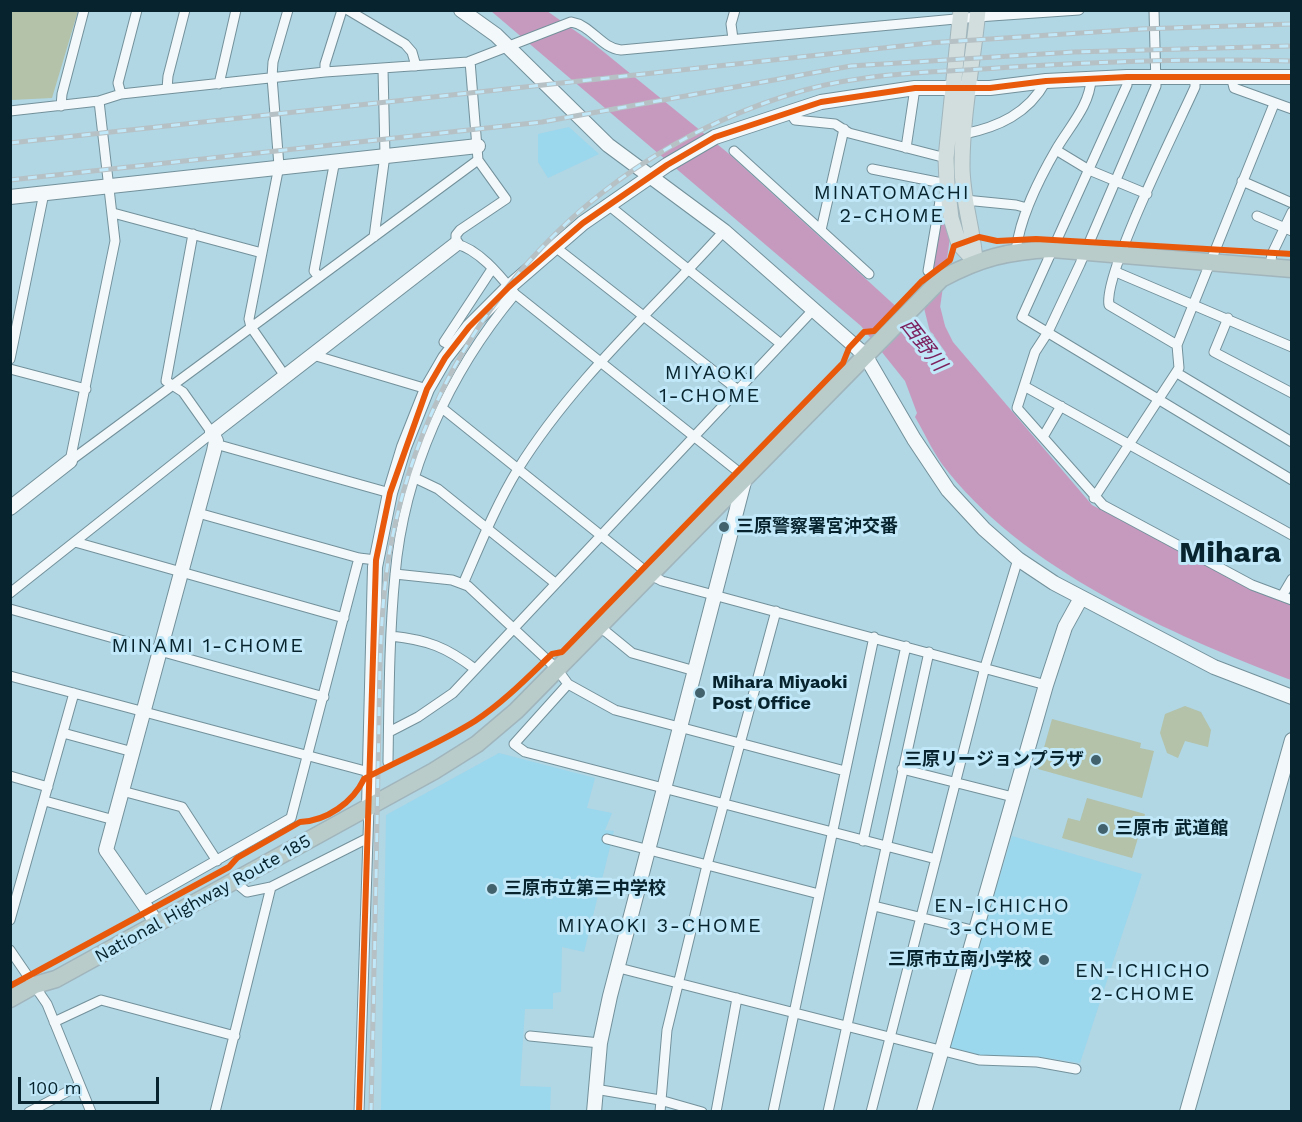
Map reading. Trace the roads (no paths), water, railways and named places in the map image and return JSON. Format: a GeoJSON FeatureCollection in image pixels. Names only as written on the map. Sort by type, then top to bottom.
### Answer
{"type":"FeatureCollection","features":[{"type":"Feature","properties":{"kind":"highway","name":"National Highway Route 185"},"geometry":{"type":"LineString","coordinates":[[10,999],[35,985],[56,979],[235,882],[477,744],[516,711],[904,315],[927,290],[934,275],[975,261],[1016,251],[1052,249],[1292,269]]}},
{"type":"Feature","properties":{"kind":"highway","name":"National Highway Route 185"},"geometry":{"type":"LineString","coordinates":[[35,985],[51,970],[148,909],[335,820],[369,807]]}},
{"type":"Feature","properties":{"kind":"main road"},"geometry":{"type":"LineString","coordinates":[[961,14],[965,200],[974,238],[975,261]]}},
{"type":"Feature","properties":{"kind":"main road"},"geometry":{"type":"LineString","coordinates":[[975,261],[959,244],[948,201],[946,158],[977,14]]}},
{"type":"Feature","properties":{"kind":"street"},"geometry":{"type":"LineString","coordinates":[[61,106],[62,94],[84,10]]}},
{"type":"Feature","properties":{"kind":"street"},"geometry":{"type":"LineString","coordinates":[[121,94],[118,82],[137,10]]}},
{"type":"Feature","properties":{"kind":"street"},"geometry":{"type":"LineString","coordinates":[[167,89],[168,76],[185,10]]}},
{"type":"Feature","properties":{"kind":"street"},"geometry":{"type":"LineString","coordinates":[[219,84],[236,10]]}},
{"type":"Feature","properties":{"kind":"street"},"geometry":{"type":"LineString","coordinates":[[285,376],[251,327],[249,319],[279,166],[272,78],[273,62],[288,10]]}},
{"type":"Feature","properties":{"kind":"street"},"geometry":{"type":"LineString","coordinates":[[325,72],[325,64],[342,10]]}},
{"type":"Feature","properties":{"kind":"street"},"geometry":{"type":"LineString","coordinates":[[348,10],[405,44],[412,52],[416,66]]}},
{"type":"Feature","properties":{"kind":"street"},"geometry":{"type":"LineString","coordinates":[[461,10],[496,35],[608,145],[724,231],[814,309],[869,350],[914,439],[948,490],[984,529],[1018,559],[1081,598],[1214,667],[1292,697]]}},
{"type":"Feature","properties":{"kind":"street"},"geometry":{"type":"LineString","coordinates":[[733,39],[731,24],[735,10]]}},
{"type":"Feature","properties":{"kind":"street"},"geometry":{"type":"LineString","coordinates":[[10,111],[99,101],[121,94],[325,72],[470,61],[571,22],[586,27],[606,45],[616,49],[733,39],[961,14],[1079,10]]}},
{"type":"Feature","properties":{"kind":"street"},"geometry":{"type":"LineString","coordinates":[[1154,10],[1156,86],[1048,332],[1035,352],[1017,408],[1094,498],[1252,585],[1287,598],[1292,579]]}},
{"type":"Feature","properties":{"kind":"street"},"geometry":{"type":"LineString","coordinates":[[456,244],[456,235],[460,230],[506,199],[478,153],[470,61]]}},
{"type":"Feature","properties":{"kind":"street"},"geometry":{"type":"LineString","coordinates":[[374,237],[385,155],[382,69]]}},
{"type":"Feature","properties":{"kind":"street"},"geometry":{"type":"LineString","coordinates":[[1177,345],[1109,305],[1107,294],[1121,254],[1195,87],[1195,75]]}},
{"type":"Feature","properties":{"kind":"street"},"geometry":{"type":"LineString","coordinates":[[359,1112],[376,560],[390,493],[427,389],[454,347],[554,246],[607,204],[714,137],[789,111],[821,102],[915,88],[962,89],[1046,81],[1156,76],[1292,77]]}},
{"type":"Feature","properties":{"kind":"street"},"geometry":{"type":"LineString","coordinates":[[1232,76],[1234,88],[1292,109]]}},
{"type":"Feature","properties":{"kind":"street"},"geometry":{"type":"LineString","coordinates":[[1127,77],[1127,85],[1022,317],[1292,480]]}},
{"type":"Feature","properties":{"kind":"street"},"geometry":{"type":"LineString","coordinates":[[1016,251],[1027,208],[1056,150],[1090,94],[1091,79]]}},
{"type":"Feature","properties":{"kind":"street"},"geometry":{"type":"LineString","coordinates":[[964,134],[988,129],[1015,116],[1039,94],[1046,81]]}},
{"type":"Feature","properties":{"kind":"street"},"geometry":{"type":"LineString","coordinates":[[906,148],[915,88]]}},
{"type":"Feature","properties":{"kind":"street"},"geometry":{"type":"LineString","coordinates":[[70,460],[114,255],[113,213],[99,101]]}},
{"type":"Feature","properties":{"kind":"street"},"geometry":{"type":"LineString","coordinates":[[1094,498],[1177,373],[1179,368],[1177,345],[1274,104]]}},
{"type":"Feature","properties":{"kind":"street"},"geometry":{"type":"LineString","coordinates":[[789,111],[795,120],[834,124],[906,148],[946,158]]}},
{"type":"Feature","properties":{"kind":"street"},"geometry":{"type":"LineString","coordinates":[[821,230],[844,129]]}},
{"type":"Feature","properties":{"kind":"street"},"geometry":{"type":"LineString","coordinates":[[1056,150],[1089,170],[1147,194]]}},
{"type":"Feature","properties":{"kind":"street"},"geometry":{"type":"LineString","coordinates":[[734,151],[869,274]]}},
{"type":"Feature","properties":{"kind":"street"},"geometry":{"type":"LineString","coordinates":[[10,197],[385,155],[478,153]]}},
{"type":"Feature","properties":{"kind":"street"},"geometry":{"type":"LineString","coordinates":[[10,508],[70,460],[374,237],[478,153]]}},
{"type":"Feature","properties":{"kind":"street"},"geometry":{"type":"LineString","coordinates":[[319,277],[314,271],[335,160]]}},
{"type":"Feature","properties":{"kind":"street"},"geometry":{"type":"LineString","coordinates":[[872,168],[947,184]]}},
{"type":"Feature","properties":{"kind":"street"},"geometry":{"type":"LineString","coordinates":[[1242,181],[1292,203]]}},
{"type":"Feature","properties":{"kind":"street"},"geometry":{"type":"LineString","coordinates":[[10,359],[44,194]]}},
{"type":"Feature","properties":{"kind":"street"},"geometry":{"type":"LineString","coordinates":[[965,200],[1027,208]]}},
{"type":"Feature","properties":{"kind":"street"},"geometry":{"type":"LineString","coordinates":[[934,275],[940,201],[948,201]]}},
{"type":"Feature","properties":{"kind":"street"},"geometry":{"type":"LineString","coordinates":[[607,204],[781,344]]}},
{"type":"Feature","properties":{"kind":"street"},"geometry":{"type":"LineString","coordinates":[[1270,266],[1272,254],[1288,229],[1292,212]]}},
{"type":"Feature","properties":{"kind":"street"},"geometry":{"type":"LineString","coordinates":[[113,213],[262,253]]}},
{"type":"Feature","properties":{"kind":"street"},"geometry":{"type":"LineString","coordinates":[[1257,216],[1288,229]]}},
{"type":"Feature","properties":{"kind":"street"},"geometry":{"type":"LineString","coordinates":[[463,584],[487,527],[518,469],[564,404],[643,315],[689,270],[724,231]]}},
{"type":"Feature","properties":{"kind":"street"},"geometry":{"type":"LineString","coordinates":[[193,234],[166,381],[183,392],[219,445],[390,493]]}},
{"type":"Feature","properties":{"kind":"street"},"geometry":{"type":"LineString","coordinates":[[10,593],[214,437],[285,376],[456,244],[464,245],[512,290],[745,477],[662,789],[600,1043],[594,1112]]}},
{"type":"Feature","properties":{"kind":"street"},"geometry":{"type":"LineString","coordinates":[[554,246],[738,390]]}},
{"type":"Feature","properties":{"kind":"street"},"geometry":{"type":"LineString","coordinates":[[454,347],[444,342],[492,269]]}},
{"type":"Feature","properties":{"kind":"street"},"geometry":{"type":"LineString","coordinates":[[1116,272],[1292,347]]}},
{"type":"Feature","properties":{"kind":"street"},"geometry":{"type":"LineString","coordinates":[[388,762],[391,636],[400,534],[426,442],[473,350],[512,290]]}},
{"type":"Feature","properties":{"kind":"street"},"geometry":{"type":"LineString","coordinates":[[388,732],[448,697],[814,309]]}},
{"type":"Feature","properties":{"kind":"street"},"geometry":{"type":"LineString","coordinates":[[1228,318],[1214,352],[1292,393]]}},
{"type":"Feature","properties":{"kind":"street"},"geometry":{"type":"LineString","coordinates":[[313,355],[427,389]]}},
{"type":"Feature","properties":{"kind":"street"},"geometry":{"type":"LineString","coordinates":[[10,369],[86,390]]}},
{"type":"Feature","properties":{"kind":"street"},"geometry":{"type":"LineString","coordinates":[[1177,373],[1292,442]]}},
{"type":"Feature","properties":{"kind":"street"},"geometry":{"type":"LineString","coordinates":[[1024,386],[1292,535]]}},
{"type":"Feature","properties":{"kind":"street"},"geometry":{"type":"LineString","coordinates":[[1042,437],[1061,406]]}},
{"type":"Feature","properties":{"kind":"street"},"geometry":{"type":"LineString","coordinates":[[442,408],[602,534],[649,574],[662,581],[1046,684]]}},
{"type":"Feature","properties":{"kind":"street"},"geometry":{"type":"LineString","coordinates":[[214,437],[198,513],[106,850],[148,909],[217,861],[291,818],[310,756],[359,558]]}},
{"type":"Feature","properties":{"kind":"street"},"geometry":{"type":"LineString","coordinates":[[415,478],[438,489],[555,584]]}},
{"type":"Feature","properties":{"kind":"street"},"geometry":{"type":"LineString","coordinates":[[198,513],[359,558],[376,560]]}},
{"type":"Feature","properties":{"kind":"street"},"geometry":{"type":"LineString","coordinates":[[75,542],[345,618]]}},
{"type":"Feature","properties":{"kind":"street"},"geometry":{"type":"LineString","coordinates":[[871,1112],[985,667],[1018,559]]}},
{"type":"Feature","properties":{"kind":"street"},"geometry":{"type":"LineString","coordinates":[[395,574],[452,580],[463,584],[557,669],[568,684],[615,710],[845,771]]}},
{"type":"Feature","properties":{"kind":"street"},"geometry":{"type":"LineString","coordinates":[[924,1112],[1046,684],[1065,627],[1081,598]]}},
{"type":"Feature","properties":{"kind":"street"},"geometry":{"type":"LineString","coordinates":[[10,609],[324,697]]}},
{"type":"Feature","properties":{"kind":"street"},"geometry":{"type":"LineString","coordinates":[[660,1112],[667,1030],[707,865],[776,611]]}},
{"type":"Feature","properties":{"kind":"street"},"geometry":{"type":"LineString","coordinates":[[599,626],[632,653],[695,671]]}},
{"type":"Feature","properties":{"kind":"street"},"geometry":{"type":"LineString","coordinates":[[391,636],[430,642],[445,648],[475,669]]}},
{"type":"Feature","properties":{"kind":"street"},"geometry":{"type":"LineString","coordinates":[[773,1112],[792,1012],[874,637]]}},
{"type":"Feature","properties":{"kind":"street"},"geometry":{"type":"LineString","coordinates":[[863,841],[906,646]]}},
{"type":"Feature","properties":{"kind":"street"},"geometry":{"type":"LineString","coordinates":[[828,1112],[874,906],[884,846],[929,652]]}},
{"type":"Feature","properties":{"kind":"street"},"geometry":{"type":"LineString","coordinates":[[10,676],[369,772]]}},
{"type":"Feature","properties":{"kind":"street"},"geometry":{"type":"LineString","coordinates":[[568,684],[514,744],[525,752],[936,860]]}},
{"type":"Feature","properties":{"kind":"street"},"geometry":{"type":"LineString","coordinates":[[10,920],[74,693]]}},
{"type":"Feature","properties":{"kind":"street"},"geometry":{"type":"LineString","coordinates":[[63,733],[133,752]]}},
{"type":"Feature","properties":{"kind":"street"},"geometry":{"type":"LineString","coordinates":[[1187,1112],[1292,740]]}},
{"type":"Feature","properties":{"kind":"street"},"geometry":{"type":"LineString","coordinates":[[902,769],[1013,797]]}},
{"type":"Feature","properties":{"kind":"street"},"geometry":{"type":"LineString","coordinates":[[10,776],[48,787]]}},
{"type":"Feature","properties":{"kind":"street"},"geometry":{"type":"LineString","coordinates":[[122,791],[182,807],[217,861]]}},
{"type":"Feature","properties":{"kind":"street"},"geometry":{"type":"LineString","coordinates":[[45,801],[114,820]]}},
{"type":"Feature","properties":{"kind":"street"},"geometry":{"type":"LineString","coordinates":[[235,882],[247,892],[271,887],[368,838]]}},
{"type":"Feature","properties":{"kind":"street"},"geometry":{"type":"LineString","coordinates":[[607,839],[819,894]]}},
{"type":"Feature","properties":{"kind":"street"},"geometry":{"type":"LineString","coordinates":[[215,1112],[271,887]]}},
{"type":"Feature","properties":{"kind":"street"},"geometry":{"type":"LineString","coordinates":[[874,906],[976,932]]}},
{"type":"Feature","properties":{"kind":"street"},"geometry":{"type":"LineString","coordinates":[[10,950],[35,985],[54,1022],[92,1112],[101,1112]]}},
{"type":"Feature","properties":{"kind":"street"},"geometry":{"type":"LineString","coordinates":[[619,968],[979,1060],[1037,1062],[1076,1070]]}},
{"type":"Feature","properties":{"kind":"street"},"geometry":{"type":"LineString","coordinates":[[716,1112],[737,998]]}},
{"type":"Feature","properties":{"kind":"street"},"geometry":{"type":"LineString","coordinates":[[54,1022],[101,1000],[235,1036]]}},
{"type":"Feature","properties":{"kind":"street"},"geometry":{"type":"LineString","coordinates":[[530,1036],[600,1043]]}},
{"type":"Feature","properties":{"kind":"street"},"geometry":{"type":"LineString","coordinates":[[29,1112],[80,1085]]}},
{"type":"Feature","properties":{"kind":"street"},"geometry":{"type":"LineString","coordinates":[[595,1089],[660,1100],[702,1112]]}},
{"type":"Feature","properties":{"kind":"water","name":"西野川"},"geometry":{"type":"Polygon","coordinates":[[[491,11],[547,11],[594,44],[728,153],[913,322],[945,356],[946,353],[934,336],[925,310],[938,301],[941,318],[953,342],[1092,505],[1250,588],[1291,604],[1291,680],[1149,620],[1056,567],[1013,536],[975,502],[942,464],[915,417],[917,413],[905,381],[861,326],[491,11]]]}},
{"type":"Feature","properties":{"kind":"waterway"},"geometry":{"type":"LineString","coordinates":[[937,327],[932,307],[943,230]]}},
{"type":"Feature","properties":{"kind":"railway"},"geometry":{"type":"LineString","coordinates":[[10,143],[929,43],[1141,29],[1292,24]]}},
{"type":"Feature","properties":{"kind":"railway"},"geometry":{"type":"LineString","coordinates":[[10,180],[542,122],[851,66],[1074,52],[1292,46]]}},
{"type":"Feature","properties":{"kind":"railway"},"geometry":{"type":"LineString","coordinates":[[371,1112],[380,662],[385,581],[389,555],[409,473],[439,396],[479,326],[529,262],[587,205],[652,158],[725,119],[805,90],[849,80],[938,71],[1137,61],[1292,61]]}},
{"type":"Feature","properties":{"kind":"place","name":"三原警察署宮沖交番"},"geometry":{"type":"Point","coordinates":[724,527]}},
{"type":"Feature","properties":{"kind":"place","name":"Mihara Miyaoki Post Office"},"geometry":{"type":"Point","coordinates":[700,693]}},
{"type":"Feature","properties":{"kind":"place","name":"三原リージョンプラザ"},"geometry":{"type":"Point","coordinates":[1096,760]}},
{"type":"Feature","properties":{"kind":"place","name":"三原市 武道館"},"geometry":{"type":"Point","coordinates":[1103,829]}},
{"type":"Feature","properties":{"kind":"place","name":"三原市立第三中学校"},"geometry":{"type":"Point","coordinates":[492,889]}},
{"type":"Feature","properties":{"kind":"place","name":"三原市立南小学校"},"geometry":{"type":"Point","coordinates":[1044,960]}},
{"type":"Feature","properties":{"kind":"district","name":"MINATOMACHI 2-CHOME"},"geometry":{"type":"Point","coordinates":[892,204]}},
{"type":"Feature","properties":{"kind":"district","name":"MIYAOKI 1-CHOME"},"geometry":{"type":"Point","coordinates":[710,384]}},
{"type":"Feature","properties":{"kind":"district","name":"Mihara"},"geometry":{"type":"Point","coordinates":[1230,553]}},
{"type":"Feature","properties":{"kind":"district","name":"MINAMI 1-CHOME"},"geometry":{"type":"Point","coordinates":[208,646]}},
{"type":"Feature","properties":{"kind":"district","name":"EN-ICHICHO 3-CHOME"},"geometry":{"type":"Point","coordinates":[1002,918]}},
{"type":"Feature","properties":{"kind":"district","name":"MIYAOKI 3-CHOME"},"geometry":{"type":"Point","coordinates":[660,926]}},
{"type":"Feature","properties":{"kind":"district","name":"EN-ICHICHO 2-CHOME"},"geometry":{"type":"Point","coordinates":[1143,982]}}]}
